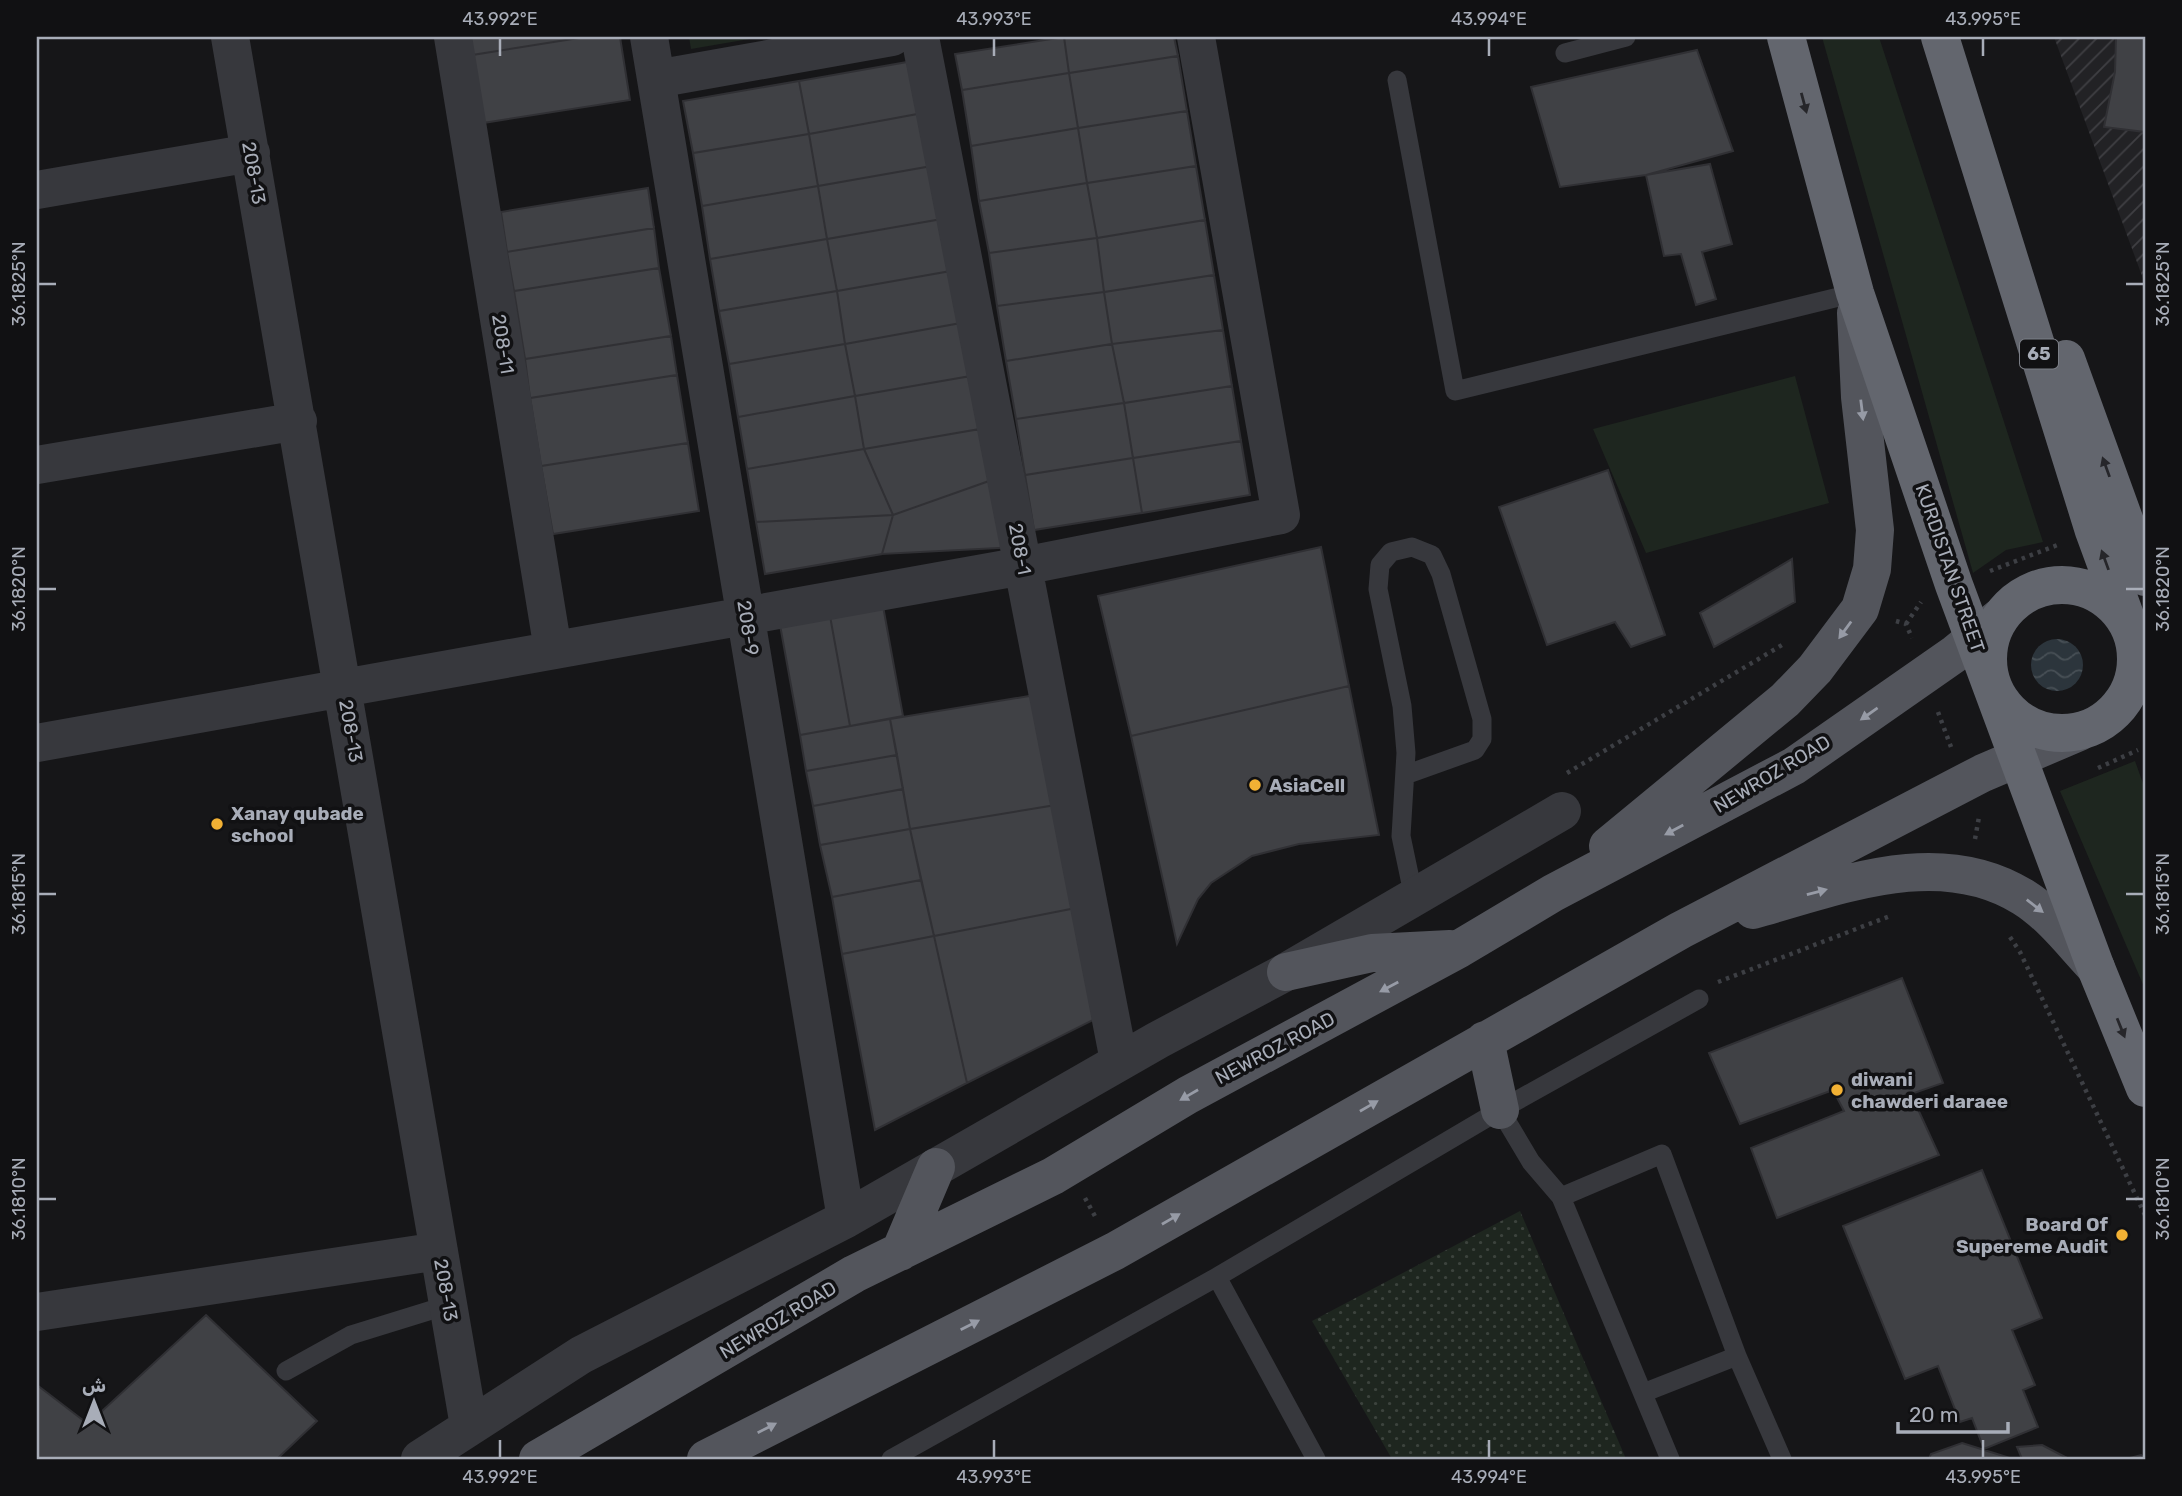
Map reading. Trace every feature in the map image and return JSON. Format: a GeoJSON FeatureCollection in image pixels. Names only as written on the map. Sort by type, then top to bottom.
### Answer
{"type":"FeatureCollection","features":[{"type":"Feature","properties":{"kind":"highway","name":"KURDISTAN STREET"},"geometry":{"type":"LineString","coordinates":[[1786,37],[1855,293],[1987,628]]}},
{"type":"Feature","properties":{"kind":"highway","name":"65"},"geometry":{"type":"LineString","coordinates":[[1941,37],[2034,270],[2145,577]]}},
{"type":"Feature","properties":{"kind":"highway","name":"65"},"geometry":{"type":"LineString","coordinates":[[1941,37],[2094,531],[2139,653]]}},
{"type":"Feature","properties":{"kind":"highway"},"geometry":{"type":"LineString","coordinates":[[1993,690],[2007,711],[2028,726],[2053,733],[2079,732],[2102,722],[2121,705],[2133,684],[2139,653],[2123,616],[2106,599],[2085,588],[2061,585],[2038,589],[2017,600],[1987,628],[1990,639],[1987,664],[1993,690],[2096,968],[2145,1088]]}},
{"type":"Feature","properties":{"kind":"main road"},"geometry":{"type":"LineString","coordinates":[[1553,892],[1785,700],[1815,669],[1860,609],[1872,569],[1875,530],[1860,397],[1855,293]]}},
{"type":"Feature","properties":{"kind":"main road","name":"NEWROZ ROAD"},"geometry":{"type":"LineString","coordinates":[[538,1459],[854,1274],[1053,1175],[1188,1095],[1459,949],[1553,892],[1794,766],[1987,628]]}},
{"type":"Feature","properties":{"kind":"main road"},"geometry":{"type":"LineString","coordinates":[[706,1459],[1115,1251],[1681,930],[2018,757],[2079,732]]}},
{"type":"Feature","properties":{"kind":"main road"},"geometry":{"type":"LineString","coordinates":[[1681,930],[1893,874],[1924,871],[1952,873],[1976,877],[2023,897],[2048,917],[2096,968]]}},
{"type":"Feature","properties":{"kind":"main road"},"geometry":{"type":"LineString","coordinates":[[1286,972],[1371,953],[1459,949]]}},
{"type":"Feature","properties":{"kind":"main road"},"geometry":{"type":"LineString","coordinates":[[1485,1040],[1500,1110]]}},
{"type":"Feature","properties":{"kind":"main road"},"geometry":{"type":"LineString","coordinates":[[900,1252],[936,1167]]}},
{"type":"Feature","properties":{"kind":"street","name":"208-13"},"geometry":{"type":"LineString","coordinates":[[230,37],[469,1426]]}},
{"type":"Feature","properties":{"kind":"street","name":"208-11"},"geometry":{"type":"LineString","coordinates":[[453,37],[553,650]]}},
{"type":"Feature","properties":{"kind":"street","name":"208-9"},"geometry":{"type":"LineString","coordinates":[[649,37],[846,1219]]}},
{"type":"Feature","properties":{"kind":"street"},"geometry":{"type":"LineString","coordinates":[[656,79],[892,37]]}},
{"type":"Feature","properties":{"kind":"street","name":"208-1"},"geometry":{"type":"LineString","coordinates":[[920,37],[1119,1062]]}},
{"type":"Feature","properties":{"kind":"street"},"geometry":{"type":"LineString","coordinates":[[37,743],[1023,566],[1281,515],[1196,37]]}},
{"type":"Feature","properties":{"kind":"street"},"geometry":{"type":"LineString","coordinates":[[37,190],[251,153]]}},
{"type":"Feature","properties":{"kind":"street"},"geometry":{"type":"LineString","coordinates":[[37,465],[298,421]]}},
{"type":"Feature","properties":{"kind":"street"},"geometry":{"type":"LineString","coordinates":[[420,1459],[581,1355],[846,1219],[1119,1062],[1286,972],[1562,811]]}},
{"type":"Feature","properties":{"kind":"street"},"geometry":{"type":"LineString","coordinates":[[37,1312],[439,1251]]}},
{"type":"Feature","properties":{"kind":"lane"},"geometry":{"type":"LineString","coordinates":[[1565,53],[1626,37]]}},
{"type":"Feature","properties":{"kind":"lane"},"geometry":{"type":"LineString","coordinates":[[1397,80],[1455,391],[1855,293]]}},
{"type":"Feature","properties":{"kind":"lane"},"geometry":{"type":"LineString","coordinates":[[1405,775],[1475,750],[1482,739],[1482,719],[1441,573],[1432,555],[1412,547],[1391,552],[1380,565],[1378,589],[1402,706],[1405,775],[1401,836],[1414,898]]}},
{"type":"Feature","properties":{"kind":"lane"},"geometry":{"type":"LineString","coordinates":[[891,1459],[1217,1277],[1705,992]]}},
{"type":"Feature","properties":{"kind":"lane"},"geometry":{"type":"LineString","coordinates":[[1500,1110],[1531,1162],[1561,1198],[1670,1459]]}},
{"type":"Feature","properties":{"kind":"lane"},"geometry":{"type":"LineString","coordinates":[[1561,1198],[1662,1154],[1737,1356],[1782,1459]]}},
{"type":"Feature","properties":{"kind":"lane"},"geometry":{"type":"LineString","coordinates":[[1217,1277],[1317,1459]]}},
{"type":"Feature","properties":{"kind":"lane"},"geometry":{"type":"LineString","coordinates":[[286,1371],[351,1335],[448,1305]]}},
{"type":"Feature","properties":{"kind":"lane"},"geometry":{"type":"LineString","coordinates":[[1643,1393],[1737,1356]]}},
{"type":"Feature","properties":{"kind":"path"},"geometry":{"type":"LineString","coordinates":[[1979,575],[2065,542]]}},
{"type":"Feature","properties":{"kind":"path"},"geometry":{"type":"LineString","coordinates":[[1906,624],[1921,602]]}},
{"type":"Feature","properties":{"kind":"path"},"geometry":{"type":"LineString","coordinates":[[1884,617],[1906,624]]}},
{"type":"Feature","properties":{"kind":"path"},"geometry":{"type":"LineString","coordinates":[[1906,624],[1915,649]]}},
{"type":"Feature","properties":{"kind":"path"},"geometry":{"type":"LineString","coordinates":[[1934,701],[1952,749]]}},
{"type":"Feature","properties":{"kind":"path"},"geometry":{"type":"LineString","coordinates":[[1975,841],[1979,819]]}},
{"type":"Feature","properties":{"kind":"path"},"geometry":{"type":"LineString","coordinates":[[1705,992],[1903,913]]}},
{"type":"Feature","properties":{"kind":"path"},"geometry":{"type":"LineString","coordinates":[[2002,929],[2020,952],[2145,1215]]}},
{"type":"Feature","properties":{"kind":"shaded area"},"geometry":{"type":"Polygon","coordinates":[[[689,37],[761,37],[691,49],[689,37]]]}},
{"type":"Feature","properties":{"kind":"shaded area"},"geometry":{"type":"Polygon","coordinates":[[[1822,37],[1879,37],[2043,542],[2006,550],[1973,573],[1822,37]]]}},
{"type":"Feature","properties":{"kind":"shaded area"},"geometry":{"type":"Polygon","coordinates":[[[2054,37],[2145,37],[2145,284],[2054,37]]]}},
{"type":"Feature","properties":{"kind":"shaded area"},"geometry":{"type":"Polygon","coordinates":[[[1795,376],[1829,503],[1646,553],[1593,429],[1795,376]]]}},
{"type":"Feature","properties":{"kind":"shaded area"},"geometry":{"type":"Polygon","coordinates":[[[2135,761],[2145,789],[2145,989],[2060,791],[2135,761]]]}},
{"type":"Feature","properties":{"kind":"shaded area"},"geometry":{"type":"Polygon","coordinates":[[[1520,1211],[1626,1459],[1392,1459],[1312,1321],[1520,1211]]]}},
{"type":"Feature","properties":{"kind":"water"},"geometry":{"type":"Polygon","coordinates":[[[2057,639],[2076,646],[2083,665],[2076,684],[2057,691],[2038,684],[2031,665],[2038,646],[2057,639]]]}},
{"type":"Feature","properties":{"kind":"building"},"geometry":{"type":"Polygon","coordinates":[[[469,37],[585,37],[472,55],[469,37]]]}},
{"type":"Feature","properties":{"kind":"building"},"geometry":{"type":"Polygon","coordinates":[[[585,37],[620,37],[630,100],[483,123],[472,55],[585,37]]]}},
{"type":"Feature","properties":{"kind":"building"},"geometry":{"type":"Polygon","coordinates":[[[1064,37],[1174,37],[1178,56],[1069,73],[1064,37]]]}},
{"type":"Feature","properties":{"kind":"building"},"geometry":{"type":"Polygon","coordinates":[[[1064,37],[1069,73],[962,90],[955,54],[1064,37]]]}},
{"type":"Feature","properties":{"kind":"building"},"geometry":{"type":"Polygon","coordinates":[[[2116,37],[2145,37],[2145,132],[2104,127],[2115,72],[2116,37]]]}},
{"type":"Feature","properties":{"kind":"building"},"geometry":{"type":"Polygon","coordinates":[[[1697,50],[1733,151],[1646,175],[1560,187],[1531,87],[1697,50]]]}},
{"type":"Feature","properties":{"kind":"building"},"geometry":{"type":"Polygon","coordinates":[[[1178,56],[1187,111],[1078,128],[1069,73],[1178,56]]]}},
{"type":"Feature","properties":{"kind":"building"},"geometry":{"type":"Polygon","coordinates":[[[913,61],[923,113],[809,134],[799,81],[913,61]]]}},
{"type":"Feature","properties":{"kind":"building"},"geometry":{"type":"Polygon","coordinates":[[[1069,73],[1078,128],[971,146],[962,90],[1069,73]]]}},
{"type":"Feature","properties":{"kind":"building"},"geometry":{"type":"Polygon","coordinates":[[[799,81],[809,134],[693,153],[683,101],[799,81]]]}},
{"type":"Feature","properties":{"kind":"building"},"geometry":{"type":"Polygon","coordinates":[[[1187,111],[1196,166],[1087,183],[1078,128],[1187,111]]]}},
{"type":"Feature","properties":{"kind":"building"},"geometry":{"type":"Polygon","coordinates":[[[923,113],[932,166],[818,186],[809,134],[923,113]]]}},
{"type":"Feature","properties":{"kind":"building"},"geometry":{"type":"Polygon","coordinates":[[[1078,128],[1087,183],[979,201],[971,146],[1078,128]]]}},
{"type":"Feature","properties":{"kind":"building"},"geometry":{"type":"Polygon","coordinates":[[[809,134],[818,186],[702,206],[693,153],[809,134]]]}},
{"type":"Feature","properties":{"kind":"building"},"geometry":{"type":"Polygon","coordinates":[[[1710,164],[1732,244],[1702,252],[1716,299],[1696,305],[1681,254],[1664,256],[1646,175],[1710,164]]]}},
{"type":"Feature","properties":{"kind":"building"},"geometry":{"type":"Polygon","coordinates":[[[932,166],[942,219],[827,239],[818,186],[932,166]]]}},
{"type":"Feature","properties":{"kind":"building"},"geometry":{"type":"Polygon","coordinates":[[[1196,166],[1205,220],[1097,238],[1087,183],[1196,166]]]}},
{"type":"Feature","properties":{"kind":"building"},"geometry":{"type":"Polygon","coordinates":[[[1087,183],[1097,238],[989,253],[979,201],[1087,183]]]}},
{"type":"Feature","properties":{"kind":"building"},"geometry":{"type":"Polygon","coordinates":[[[818,186],[827,239],[710,259],[702,206],[818,186]]]}},
{"type":"Feature","properties":{"kind":"building"},"geometry":{"type":"Polygon","coordinates":[[[648,188],[654,228],[507,252],[501,212],[648,188]]]}},
{"type":"Feature","properties":{"kind":"building"},"geometry":{"type":"Polygon","coordinates":[[[942,219],[951,271],[837,291],[827,239],[942,219]]]}},
{"type":"Feature","properties":{"kind":"building"},"geometry":{"type":"Polygon","coordinates":[[[1205,220],[1214,275],[1104,292],[1097,238],[1205,220]]]}},
{"type":"Feature","properties":{"kind":"building"},"geometry":{"type":"Polygon","coordinates":[[[654,228],[659,268],[514,291],[507,252],[654,228]]]}},
{"type":"Feature","properties":{"kind":"building"},"geometry":{"type":"Polygon","coordinates":[[[1097,238],[1104,292],[997,306],[989,253],[1097,238]]]}},
{"type":"Feature","properties":{"kind":"building"},"geometry":{"type":"Polygon","coordinates":[[[827,239],[837,291],[719,311],[710,259],[827,239]]]}},
{"type":"Feature","properties":{"kind":"building"},"geometry":{"type":"Polygon","coordinates":[[[659,268],[671,336],[525,359],[514,291],[659,268]]]}},
{"type":"Feature","properties":{"kind":"building"},"geometry":{"type":"Polygon","coordinates":[[[951,271],[961,323],[845,344],[837,291],[951,271]]]}},
{"type":"Feature","properties":{"kind":"building"},"geometry":{"type":"Polygon","coordinates":[[[1214,275],[1223,330],[1112,344],[1104,292],[1214,275]]]}},
{"type":"Feature","properties":{"kind":"building"},"geometry":{"type":"Polygon","coordinates":[[[837,291],[845,344],[729,364],[719,311],[837,291]]]}},
{"type":"Feature","properties":{"kind":"building"},"geometry":{"type":"Polygon","coordinates":[[[1104,292],[1112,344],[1006,361],[997,306],[1104,292]]]}},
{"type":"Feature","properties":{"kind":"building"},"geometry":{"type":"Polygon","coordinates":[[[961,323],[971,376],[855,396],[845,344],[961,323]]]}},
{"type":"Feature","properties":{"kind":"building"},"geometry":{"type":"Polygon","coordinates":[[[1223,330],[1232,386],[1124,403],[1112,344],[1223,330]]]}},
{"type":"Feature","properties":{"kind":"building"},"geometry":{"type":"Polygon","coordinates":[[[671,336],[677,375],[530,398],[525,359],[671,336]]]}},
{"type":"Feature","properties":{"kind":"building"},"geometry":{"type":"Polygon","coordinates":[[[845,344],[855,396],[738,417],[729,364],[845,344]]]}},
{"type":"Feature","properties":{"kind":"building"},"geometry":{"type":"Polygon","coordinates":[[[1112,344],[1124,403],[1016,419],[1006,361],[1112,344]]]}},
{"type":"Feature","properties":{"kind":"building"},"geometry":{"type":"Polygon","coordinates":[[[677,375],[688,443],[541,466],[530,398],[677,375]]]}},
{"type":"Feature","properties":{"kind":"building"},"geometry":{"type":"Polygon","coordinates":[[[971,376],[980,429],[864,449],[855,396],[971,376]]]}},
{"type":"Feature","properties":{"kind":"building"},"geometry":{"type":"Polygon","coordinates":[[[1232,386],[1241,441],[1133,458],[1124,403],[1232,386]]]}},
{"type":"Feature","properties":{"kind":"building"},"geometry":{"type":"Polygon","coordinates":[[[855,396],[864,449],[747,469],[738,417],[855,396]]]}},
{"type":"Feature","properties":{"kind":"building"},"geometry":{"type":"Polygon","coordinates":[[[1124,403],[1133,458],[1025,475],[1016,419],[1124,403]]]}},
{"type":"Feature","properties":{"kind":"building"},"geometry":{"type":"Polygon","coordinates":[[[980,429],[989,481],[893,515],[864,449],[980,429]]]}},
{"type":"Feature","properties":{"kind":"building"},"geometry":{"type":"Polygon","coordinates":[[[1241,441],[1250,495],[1142,513],[1133,458],[1241,441]]]}},
{"type":"Feature","properties":{"kind":"building"},"geometry":{"type":"Polygon","coordinates":[[[688,443],[699,511],[553,534],[541,466],[688,443]]]}},
{"type":"Feature","properties":{"kind":"building"},"geometry":{"type":"Polygon","coordinates":[[[864,449],[893,515],[756,522],[747,469],[864,449]]]}},
{"type":"Feature","properties":{"kind":"building"},"geometry":{"type":"Polygon","coordinates":[[[1133,458],[1142,513],[1034,530],[1025,475],[1133,458]]]}},
{"type":"Feature","properties":{"kind":"building"},"geometry":{"type":"Polygon","coordinates":[[[1608,470],[1665,635],[1631,647],[1615,622],[1547,645],[1499,507],[1608,470]]]}},
{"type":"Feature","properties":{"kind":"building"},"geometry":{"type":"Polygon","coordinates":[[[989,481],[1019,547],[882,554],[893,515],[989,481]]]}},
{"type":"Feature","properties":{"kind":"building"},"geometry":{"type":"Polygon","coordinates":[[[893,515],[882,554],[765,574],[756,522],[893,515]]]}},
{"type":"Feature","properties":{"kind":"building"},"geometry":{"type":"Polygon","coordinates":[[[1321,547],[1349,686],[1131,736],[1098,596],[1321,547]]]}},
{"type":"Feature","properties":{"kind":"building"},"geometry":{"type":"Polygon","coordinates":[[[1792,559],[1795,602],[1714,647],[1700,613],[1792,559]]]}},
{"type":"Feature","properties":{"kind":"building"},"geometry":{"type":"Polygon","coordinates":[[[883,606],[903,716],[850,726],[830,616],[883,606]]]}},
{"type":"Feature","properties":{"kind":"building"},"geometry":{"type":"Polygon","coordinates":[[[830,616],[850,726],[800,735],[780,625],[830,616]]]}},
{"type":"Feature","properties":{"kind":"building","name":"AsiaCell"},"geometry":{"type":"Polygon","coordinates":[[[1349,686],[1379,835],[1299,844],[1252,856],[1211,883],[1198,899],[1177,944],[1131,736],[1349,686]]]}},
{"type":"Feature","properties":{"kind":"building"},"geometry":{"type":"Polygon","coordinates":[[[1041,694],[1056,805],[910,829],[890,719],[1041,694]]]}},
{"type":"Feature","properties":{"kind":"building"},"geometry":{"type":"Polygon","coordinates":[[[890,719],[897,755],[806,771],[800,735],[890,719]]]}},
{"type":"Feature","properties":{"kind":"building"},"geometry":{"type":"Polygon","coordinates":[[[897,755],[903,789],[813,806],[806,771],[897,755]]]}},
{"type":"Feature","properties":{"kind":"building"},"geometry":{"type":"Polygon","coordinates":[[[903,789],[910,829],[820,845],[813,806],[903,789]]]}},
{"type":"Feature","properties":{"kind":"building"},"geometry":{"type":"Polygon","coordinates":[[[1056,805],[1076,908],[934,936],[910,829],[1056,805]]]}},
{"type":"Feature","properties":{"kind":"building"},"geometry":{"type":"Polygon","coordinates":[[[910,829],[921,880],[832,897],[820,845],[910,829]]]}},
{"type":"Feature","properties":{"kind":"building"},"geometry":{"type":"Polygon","coordinates":[[[921,880],[934,936],[842,954],[832,897],[921,880]]]}},
{"type":"Feature","properties":{"kind":"building"},"geometry":{"type":"Polygon","coordinates":[[[1076,908],[1101,1016],[967,1083],[934,936],[1076,908]]]}},
{"type":"Feature","properties":{"kind":"building"},"geometry":{"type":"Polygon","coordinates":[[[934,936],[967,1083],[875,1130],[842,954],[934,936]]]}},
{"type":"Feature","properties":{"kind":"building"},"geometry":{"type":"Polygon","coordinates":[[[1902,978],[1943,1083],[1911,1094],[1939,1155],[1777,1218],[1751,1148],[1844,1111],[1833,1090],[1740,1124],[1709,1053],[1902,978]]]}},
{"type":"Feature","properties":{"kind":"building"},"geometry":{"type":"Polygon","coordinates":[[[1982,1170],[2042,1318],[2012,1330],[2035,1385],[2023,1390],[2038,1427],[1984,1449],[1972,1418],[1960,1422],[1938,1366],[1905,1379],[1843,1226],[1982,1170]]]}},
{"type":"Feature","properties":{"kind":"building"},"geometry":{"type":"Polygon","coordinates":[[[206,1315],[317,1421],[277,1459],[37,1459],[37,1385],[88,1424],[206,1315]]]}},
{"type":"Feature","properties":{"kind":"building"},"geometry":{"type":"Polygon","coordinates":[[[1962,1443],[2013,1459],[1929,1459],[1931,1454],[1962,1443]]]}},
{"type":"Feature","properties":{"kind":"building"},"geometry":{"type":"Polygon","coordinates":[[[2042,1445],[2069,1459],[2022,1459],[2017,1447],[2042,1445]]]}},
{"type":"Feature","properties":{"kind":"building"},"geometry":{"type":"Polygon","coordinates":[[[2141,1455],[2145,1459],[2126,1459],[2141,1455]]]}},
{"type":"Feature","properties":{"kind":"place","name":"AsiaCell"},"geometry":{"type":"Point","coordinates":[1255,785]}},
{"type":"Feature","properties":{"kind":"place","name":"Xanay qubade school"},"geometry":{"type":"Point","coordinates":[217,824]}},
{"type":"Feature","properties":{"kind":"place","name":"diwani chawderi daraee"},"geometry":{"type":"Point","coordinates":[1837,1090]}},
{"type":"Feature","properties":{"kind":"place","name":"Board Of Supereme Audit"},"geometry":{"type":"Point","coordinates":[2122,1235]}}]}
